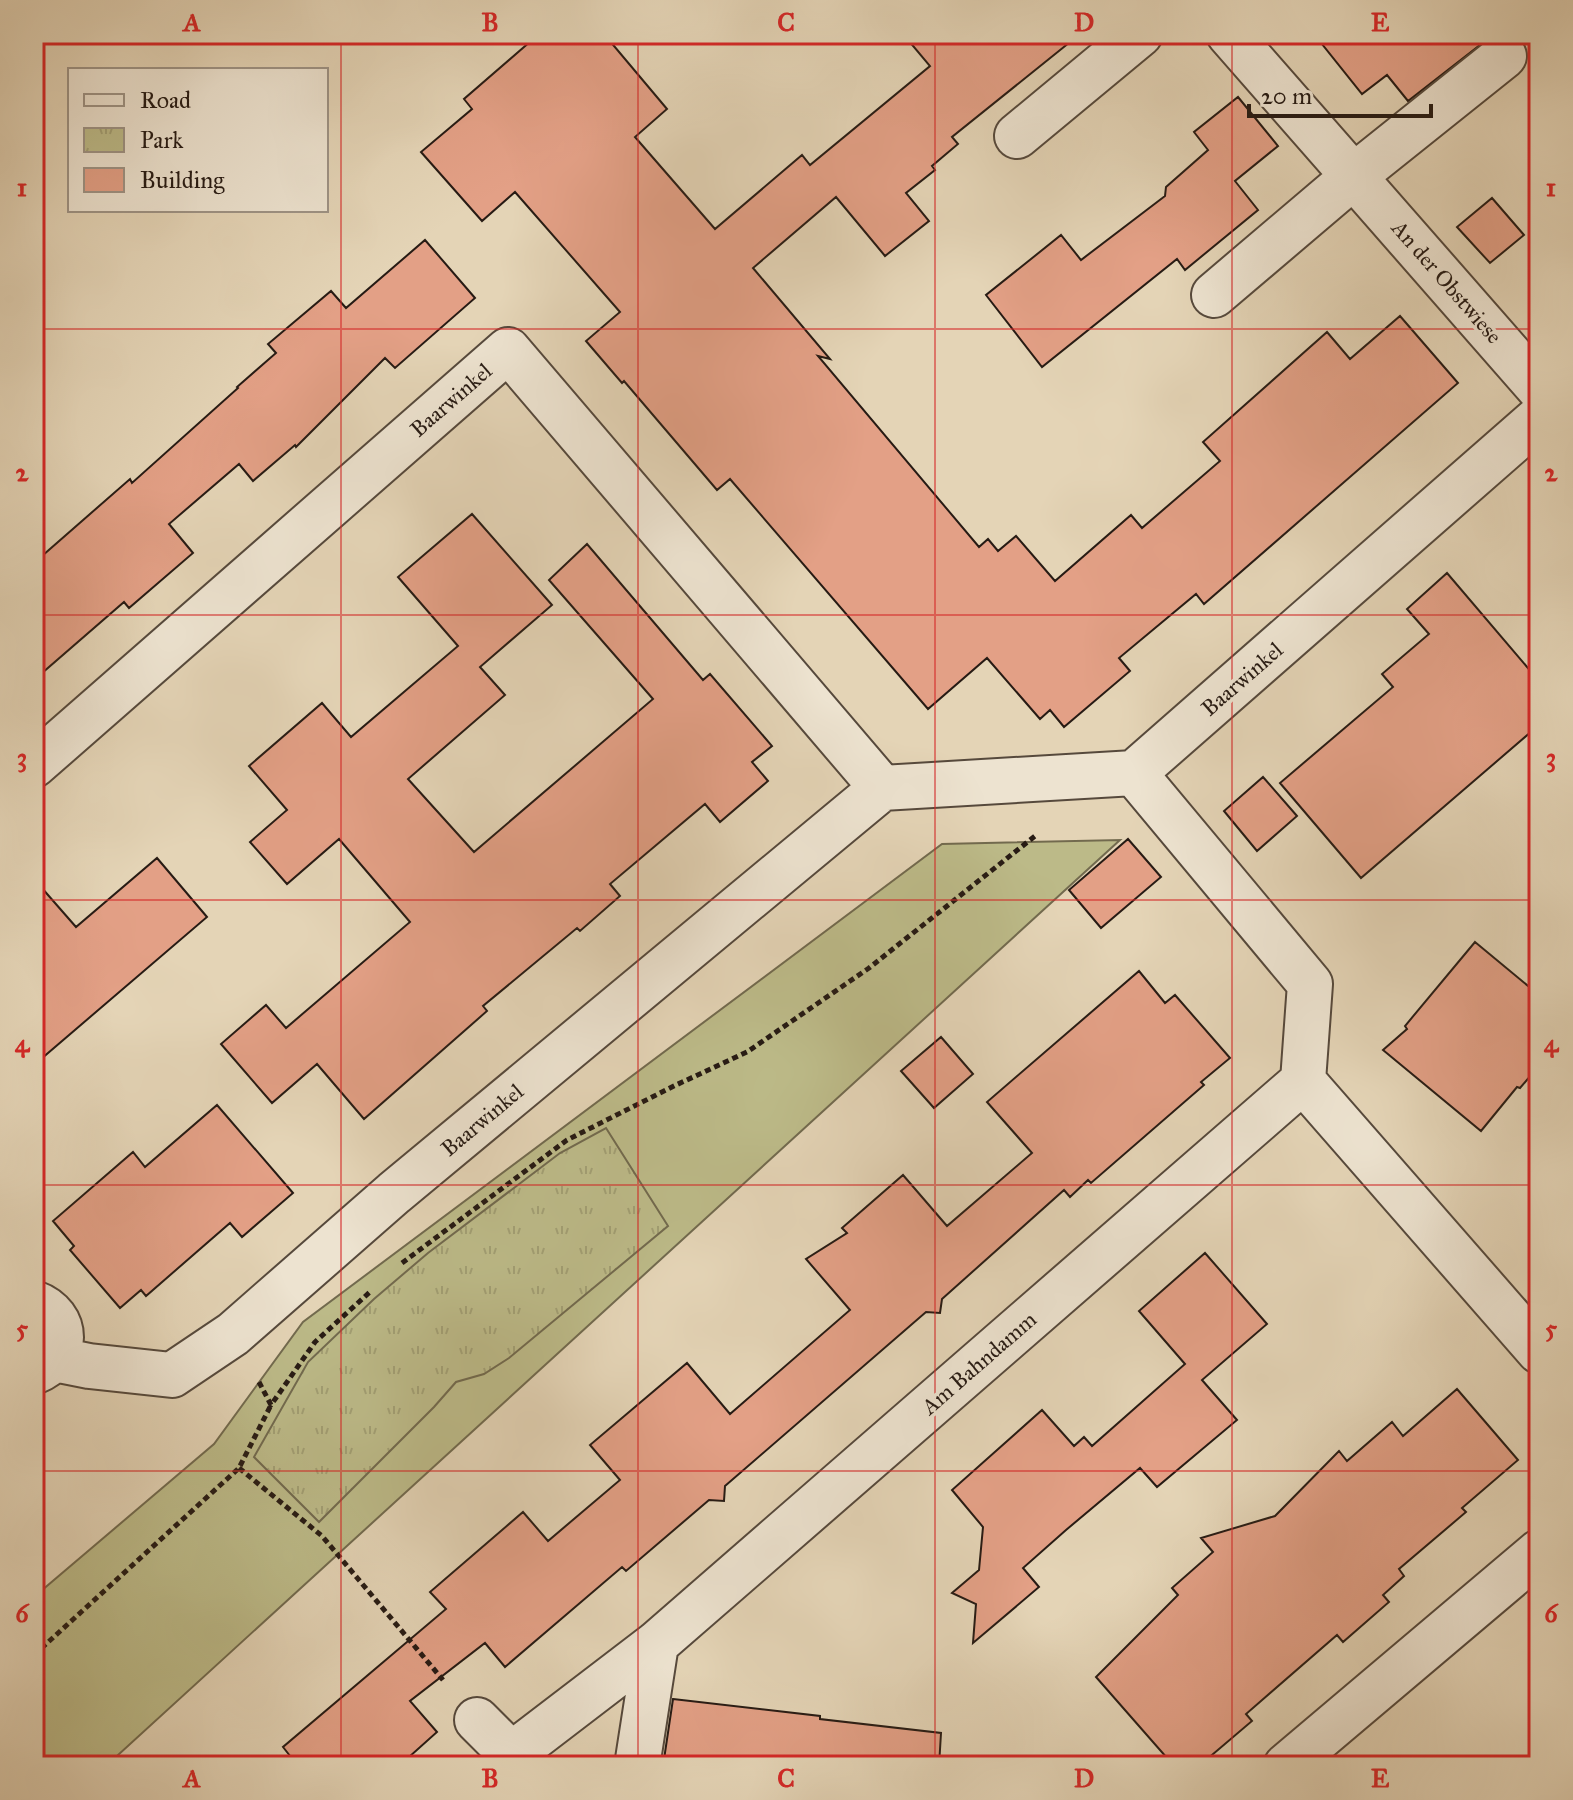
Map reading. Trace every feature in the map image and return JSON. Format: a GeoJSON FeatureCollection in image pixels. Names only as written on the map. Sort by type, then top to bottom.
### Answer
{"type":"FeatureCollection","features":[{"type":"Feature","properties":{"kind":"street"},"geometry":{"type":"LineString","coordinates":[[1017,136],[1140,34]]}},
{"type":"Feature","properties":{"kind":"street","name":"An der Obstwiese"},"geometry":{"type":"LineString","coordinates":[[1229,34],[1539,388]]}},
{"type":"Feature","properties":{"kind":"street"},"geometry":{"type":"LineString","coordinates":[[1214,295],[1354,176],[1504,56]]}},
{"type":"Feature","properties":{"kind":"street","name":"Baarwinkel"},"geometry":{"type":"LineString","coordinates":[[34,765],[508,350],[882,788],[394,1193],[233,1334],[172,1375],[89,1366],[44,1365]]}},
{"type":"Feature","properties":{"kind":"street","name":"Baarwinkel"},"geometry":{"type":"LineString","coordinates":[[1134,773],[1539,418]]}},
{"type":"Feature","properties":{"kind":"street"},"geometry":{"type":"LineString","coordinates":[[882,788],[1134,773],[1310,984],[1303,1081],[1539,1351]]}},
{"type":"Feature","properties":{"kind":"street","name":"Am Bahndamm"},"geometry":{"type":"LineString","coordinates":[[477,1720],[517,1760],[656,1644],[1303,1081]]}},
{"type":"Feature","properties":{"kind":"street","name":"Baarwinkel"},"geometry":{"type":"LineString","coordinates":[[34,1303],[47,1308],[55,1316],[61,1337],[59,1349],[44,1365]]}},
{"type":"Feature","properties":{"kind":"street"},"geometry":{"type":"LineString","coordinates":[[1286,1766],[1539,1552]]}},
{"type":"Feature","properties":{"kind":"street"},"geometry":{"type":"LineString","coordinates":[[637,1766],[656,1644]]}},
{"type":"Feature","properties":{"kind":"path"},"geometry":{"type":"LineString","coordinates":[[398,1266],[567,1140],[747,1052],[869,968],[1038,833]]}},
{"type":"Feature","properties":{"kind":"path"},"geometry":{"type":"LineString","coordinates":[[34,1655],[239,1468],[271,1405],[315,1342],[377,1285]]}},
{"type":"Feature","properties":{"kind":"path"},"geometry":{"type":"LineString","coordinates":[[233,1334],[271,1405]]}},
{"type":"Feature","properties":{"kind":"path"},"geometry":{"type":"LineString","coordinates":[[239,1468],[322,1536],[477,1720]]}},
{"type":"Feature","properties":{"kind":"green space"},"geometry":{"type":"Polygon","coordinates":[[[1120,840],[106,1766],[34,1766],[34,1597],[214,1444],[303,1322],[942,844],[1120,840]]]}},
{"type":"Feature","properties":{"kind":"green space"},"geometry":{"type":"Polygon","coordinates":[[[606,1128],[668,1226],[509,1358],[484,1374],[456,1382],[319,1522],[254,1457],[308,1362],[428,1253],[560,1153],[606,1128]]]}},
{"type":"Feature","properties":{"kind":"building"},"geometry":{"type":"Polygon","coordinates":[[[539,34],[604,34],[667,109],[635,137],[715,229],[802,155],[810,165],[930,66],[903,34],[1080,34],[952,137],[958,144],[932,166],[935,170],[906,193],[929,221],[885,256],[836,197],[753,268],[830,359],[818,356],[979,547],[988,539],[998,551],[1016,536],[1055,581],[1131,515],[1142,528],[1220,461],[1203,442],[1327,332],[1350,359],[1400,316],[1458,383],[1204,604],[1196,594],[1119,658],[1130,671],[1064,727],[1050,710],[1040,719],[987,658],[928,709],[730,479],[717,490],[586,341],[620,312],[515,192],[482,221],[421,152],[472,109],[464,99],[539,34]]]}},
{"type":"Feature","properties":{"kind":"building"},"geometry":{"type":"Polygon","coordinates":[[[1314,34],[1494,34],[1408,101],[1387,75],[1362,94],[1314,34]]]}},
{"type":"Feature","properties":{"kind":"building"},"geometry":{"type":"Polygon","coordinates":[[[1238,97],[1278,146],[1235,181],[1258,210],[1185,270],[1177,259],[1042,367],[986,295],[1061,235],[1081,260],[1165,196],[1166,187],[1208,150],[1194,132],[1238,97]]]}},
{"type":"Feature","properties":{"kind":"building"},"geometry":{"type":"Polygon","coordinates":[[[1492,198],[1524,235],[1490,263],[1457,227],[1492,198]]]}},
{"type":"Feature","properties":{"kind":"building"},"geometry":{"type":"Polygon","coordinates":[[[425,240],[475,298],[395,368],[385,358],[296,447],[253,481],[239,464],[169,524],[193,553],[129,608],[124,602],[34,680],[34,563],[130,479],[132,483],[238,388],[276,353],[268,344],[331,291],[346,308],[425,240]]]}},
{"type":"Feature","properties":{"kind":"building"},"geometry":{"type":"Polygon","coordinates":[[[472,514],[552,605],[480,667],[505,695],[408,779],[474,852],[653,699],[549,580],[587,544],[703,680],[710,674],[772,746],[752,762],[768,781],[720,822],[705,804],[610,884],[620,896],[483,1006],[487,1011],[364,1119],[317,1064],[272,1103],[221,1044],[266,1005],[286,1028],[410,922],[339,839],[287,884],[250,842],[287,810],[249,766],[322,703],[351,737],[458,646],[398,577],[472,514]]]}},
{"type":"Feature","properties":{"kind":"building"},"geometry":{"type":"Polygon","coordinates":[[[1447,573],[1539,681],[1539,725],[1361,878],[1280,783],[1393,687],[1382,674],[1429,634],[1407,609],[1447,573]]]}},
{"type":"Feature","properties":{"kind":"building"},"geometry":{"type":"Polygon","coordinates":[[[1263,777],[1297,816],[1257,851],[1224,811],[1263,777]]]}},
{"type":"Feature","properties":{"kind":"building"},"geometry":{"type":"Polygon","coordinates":[[[1128,839],[1161,877],[1101,928],[1069,890],[1128,839]]]}},
{"type":"Feature","properties":{"kind":"building"},"geometry":{"type":"Polygon","coordinates":[[[157,858],[207,917],[34,1065],[34,879],[76,927],[157,858]]]}},
{"type":"Feature","properties":{"kind":"building"},"geometry":{"type":"Polygon","coordinates":[[[1475,942],[1539,995],[1539,1066],[1520,1088],[1517,1087],[1481,1131],[1383,1050],[1407,1029],[1405,1026],[1475,942]]]}},
{"type":"Feature","properties":{"kind":"building"},"geometry":{"type":"Polygon","coordinates":[[[1139,971],[1165,1003],[1175,995],[1230,1058],[1201,1082],[1204,1085],[1091,1183],[1088,1180],[1070,1197],[1064,1190],[942,1299],[940,1313],[926,1312],[725,1486],[724,1501],[709,1500],[626,1571],[622,1567],[505,1667],[485,1643],[410,1701],[437,1732],[399,1766],[334,1766],[330,1762],[324,1766],[298,1766],[283,1747],[446,1609],[430,1592],[523,1512],[548,1541],[620,1480],[590,1445],[687,1363],[730,1414],[850,1310],[806,1259],[847,1233],[842,1228],[903,1175],[947,1226],[1032,1153],[987,1102],[1139,971]]]}},
{"type":"Feature","properties":{"kind":"building"},"geometry":{"type":"Polygon","coordinates":[[[941,1037],[973,1074],[934,1108],[901,1071],[941,1037]]]}},
{"type":"Feature","properties":{"kind":"building"},"geometry":{"type":"Polygon","coordinates":[[[217,1105],[293,1193],[242,1237],[230,1223],[146,1296],[141,1290],[120,1308],[70,1250],[74,1246],[53,1221],[133,1152],[145,1167],[217,1105]]]}},
{"type":"Feature","properties":{"kind":"building"},"geometry":{"type":"Polygon","coordinates":[[[1205,1253],[1267,1324],[1202,1380],[1237,1420],[1157,1487],[1140,1468],[1066,1530],[1023,1568],[1039,1587],[973,1643],[976,1604],[952,1593],[979,1570],[983,1527],[952,1490],[1042,1410],[1074,1446],[1084,1437],[1092,1446],[1185,1364],[1139,1311],[1205,1253]]]}},
{"type":"Feature","properties":{"kind":"building"},"geometry":{"type":"Polygon","coordinates":[[[1457,1389],[1518,1460],[1462,1508],[1466,1512],[1399,1569],[1404,1576],[1383,1595],[1389,1602],[1343,1642],[1337,1635],[1246,1714],[1252,1721],[1199,1766],[1174,1766],[1096,1677],[1178,1595],[1172,1588],[1213,1552],[1201,1538],[1275,1516],[1339,1451],[1347,1461],[1392,1422],[1403,1436],[1457,1389]]]}},
{"type":"Feature","properties":{"kind":"building"},"geometry":{"type":"Polygon","coordinates":[[[673,1699],[941,1733],[939,1766],[663,1766],[673,1699]]]}}]}
